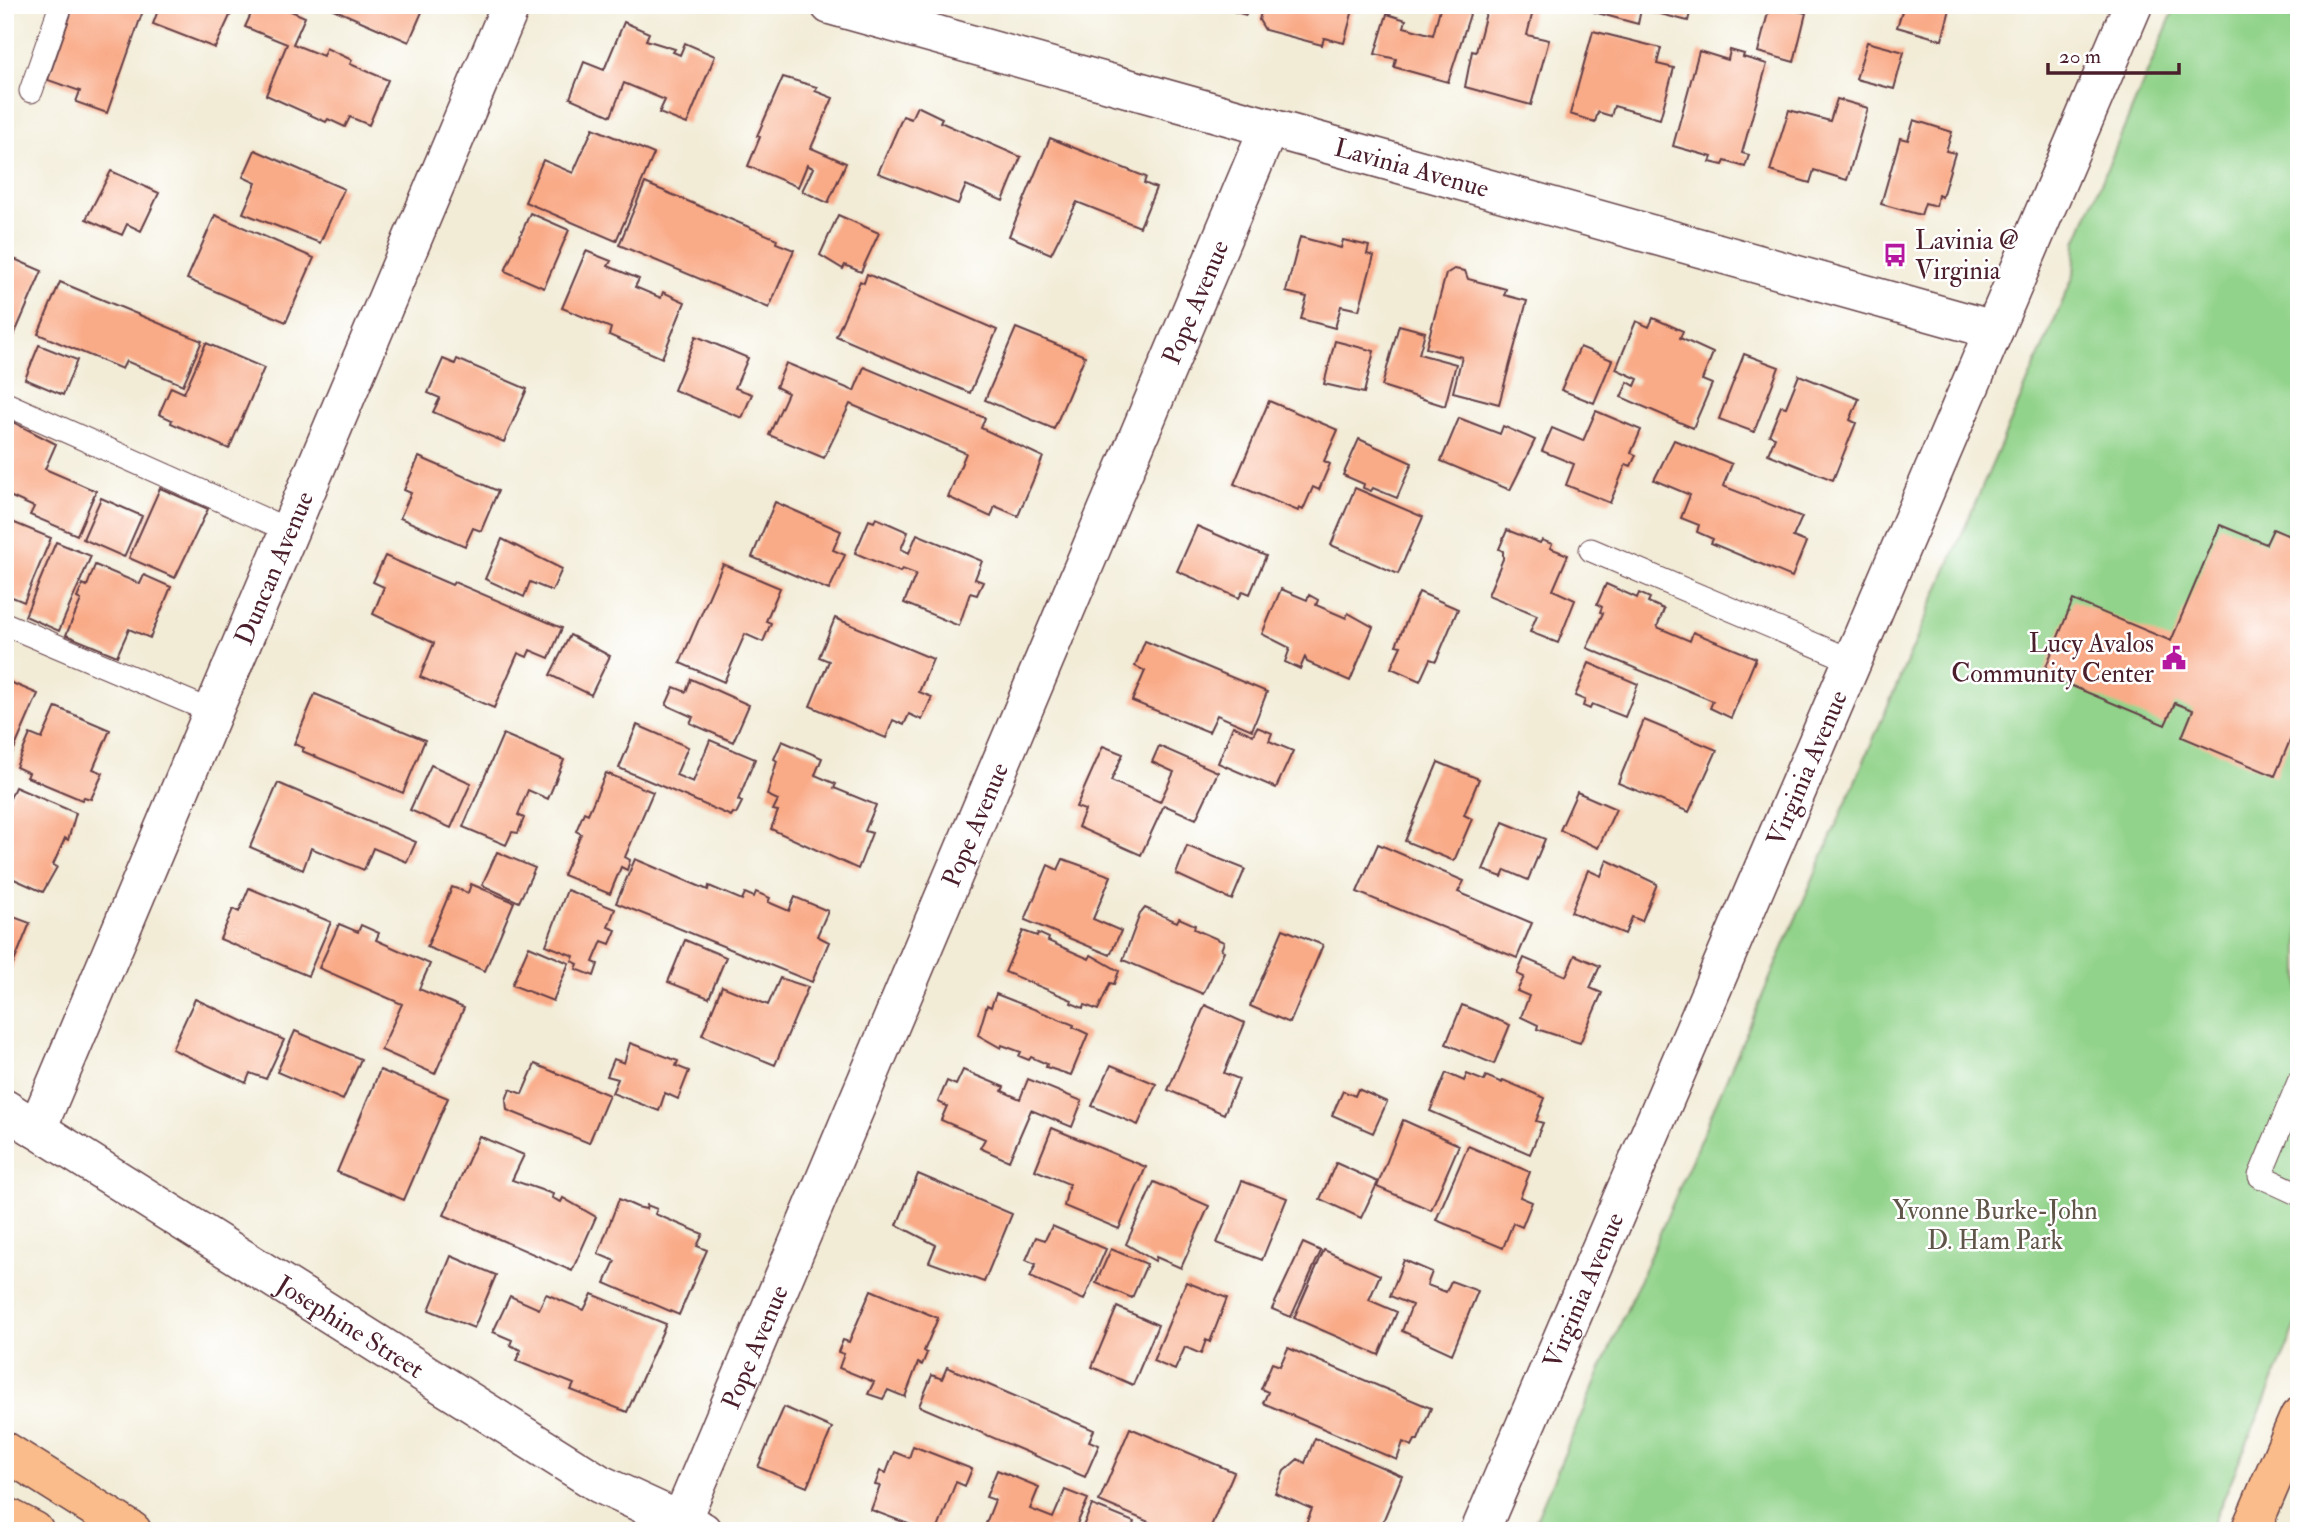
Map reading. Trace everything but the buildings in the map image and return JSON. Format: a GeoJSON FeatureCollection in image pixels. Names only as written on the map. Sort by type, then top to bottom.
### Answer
{"type":"FeatureCollection","features":[{"type":"Feature","properties":{"kind":"main road"},"geometry":{"type":"LineString","coordinates":[[2250,1531],[2299,1417]]}},
{"type":"Feature","properties":{"kind":"main road"},"geometry":{"type":"LineString","coordinates":[[5,1452],[132,1531]]}},
{"type":"Feature","properties":{"kind":"main road"},"geometry":{"type":"LineString","coordinates":[[5,1516],[34,1531]]}},
{"type":"Feature","properties":{"kind":"street","name":"Duncan Avenue"},"geometry":{"type":"LineString","coordinates":[[37,1129],[512,5]]}},
{"type":"Feature","properties":{"kind":"street","name":"Lavinia Avenue"},"geometry":{"type":"LineString","coordinates":[[830,5],[1994,330]]}},
{"type":"Feature","properties":{"kind":"street","name":"Virginia Avenue"},"geometry":{"type":"LineString","coordinates":[[1480,1531],[2133,5]]}},
{"type":"Feature","properties":{"kind":"street","name":"Pope Avenue"},"geometry":{"type":"LineString","coordinates":[[691,1526],[1269,127]]}},
{"type":"Feature","properties":{"kind":"street","name":"Josephine Street"},"geometry":{"type":"LineString","coordinates":[[5,1109],[600,1484],[691,1526]]}},
{"type":"Feature","properties":{"kind":"lane"},"geometry":{"type":"LineString","coordinates":[[31,91],[61,5]]}},
{"type":"Feature","properties":{"kind":"lane"},"geometry":{"type":"LineString","coordinates":[[6,404],[290,531]]}},
{"type":"Feature","properties":{"kind":"lane"},"geometry":{"type":"LineString","coordinates":[[1591,550],[1853,661]]}},
{"type":"Feature","properties":{"kind":"lane"},"geometry":{"type":"LineString","coordinates":[[5,624],[214,712]]}},
{"type":"Feature","properties":{"kind":"lane"},"geometry":{"type":"LineString","coordinates":[[2297,1093],[2260,1176],[2299,1194]]}},
{"type":"Feature","properties":{"kind":"green space","name":"Yvonne Burke-John D. Ham Park"},"geometry":{"type":"Polygon","coordinates":[[[2176,5],[2299,5],[2299,1319],[2210,1531],[1531,1531],[2074,275],[2076,242],[2176,5]]]}},
{"type":"Feature","properties":{"kind":"place","name":"Lavinia @ Virginia"},"geometry":{"type":"Point","coordinates":[1895,255]}},
{"type":"Feature","properties":{"kind":"place","name":"Lucy Avalos Community Center"},"geometry":{"type":"Point","coordinates":[2174,658]}}]}
